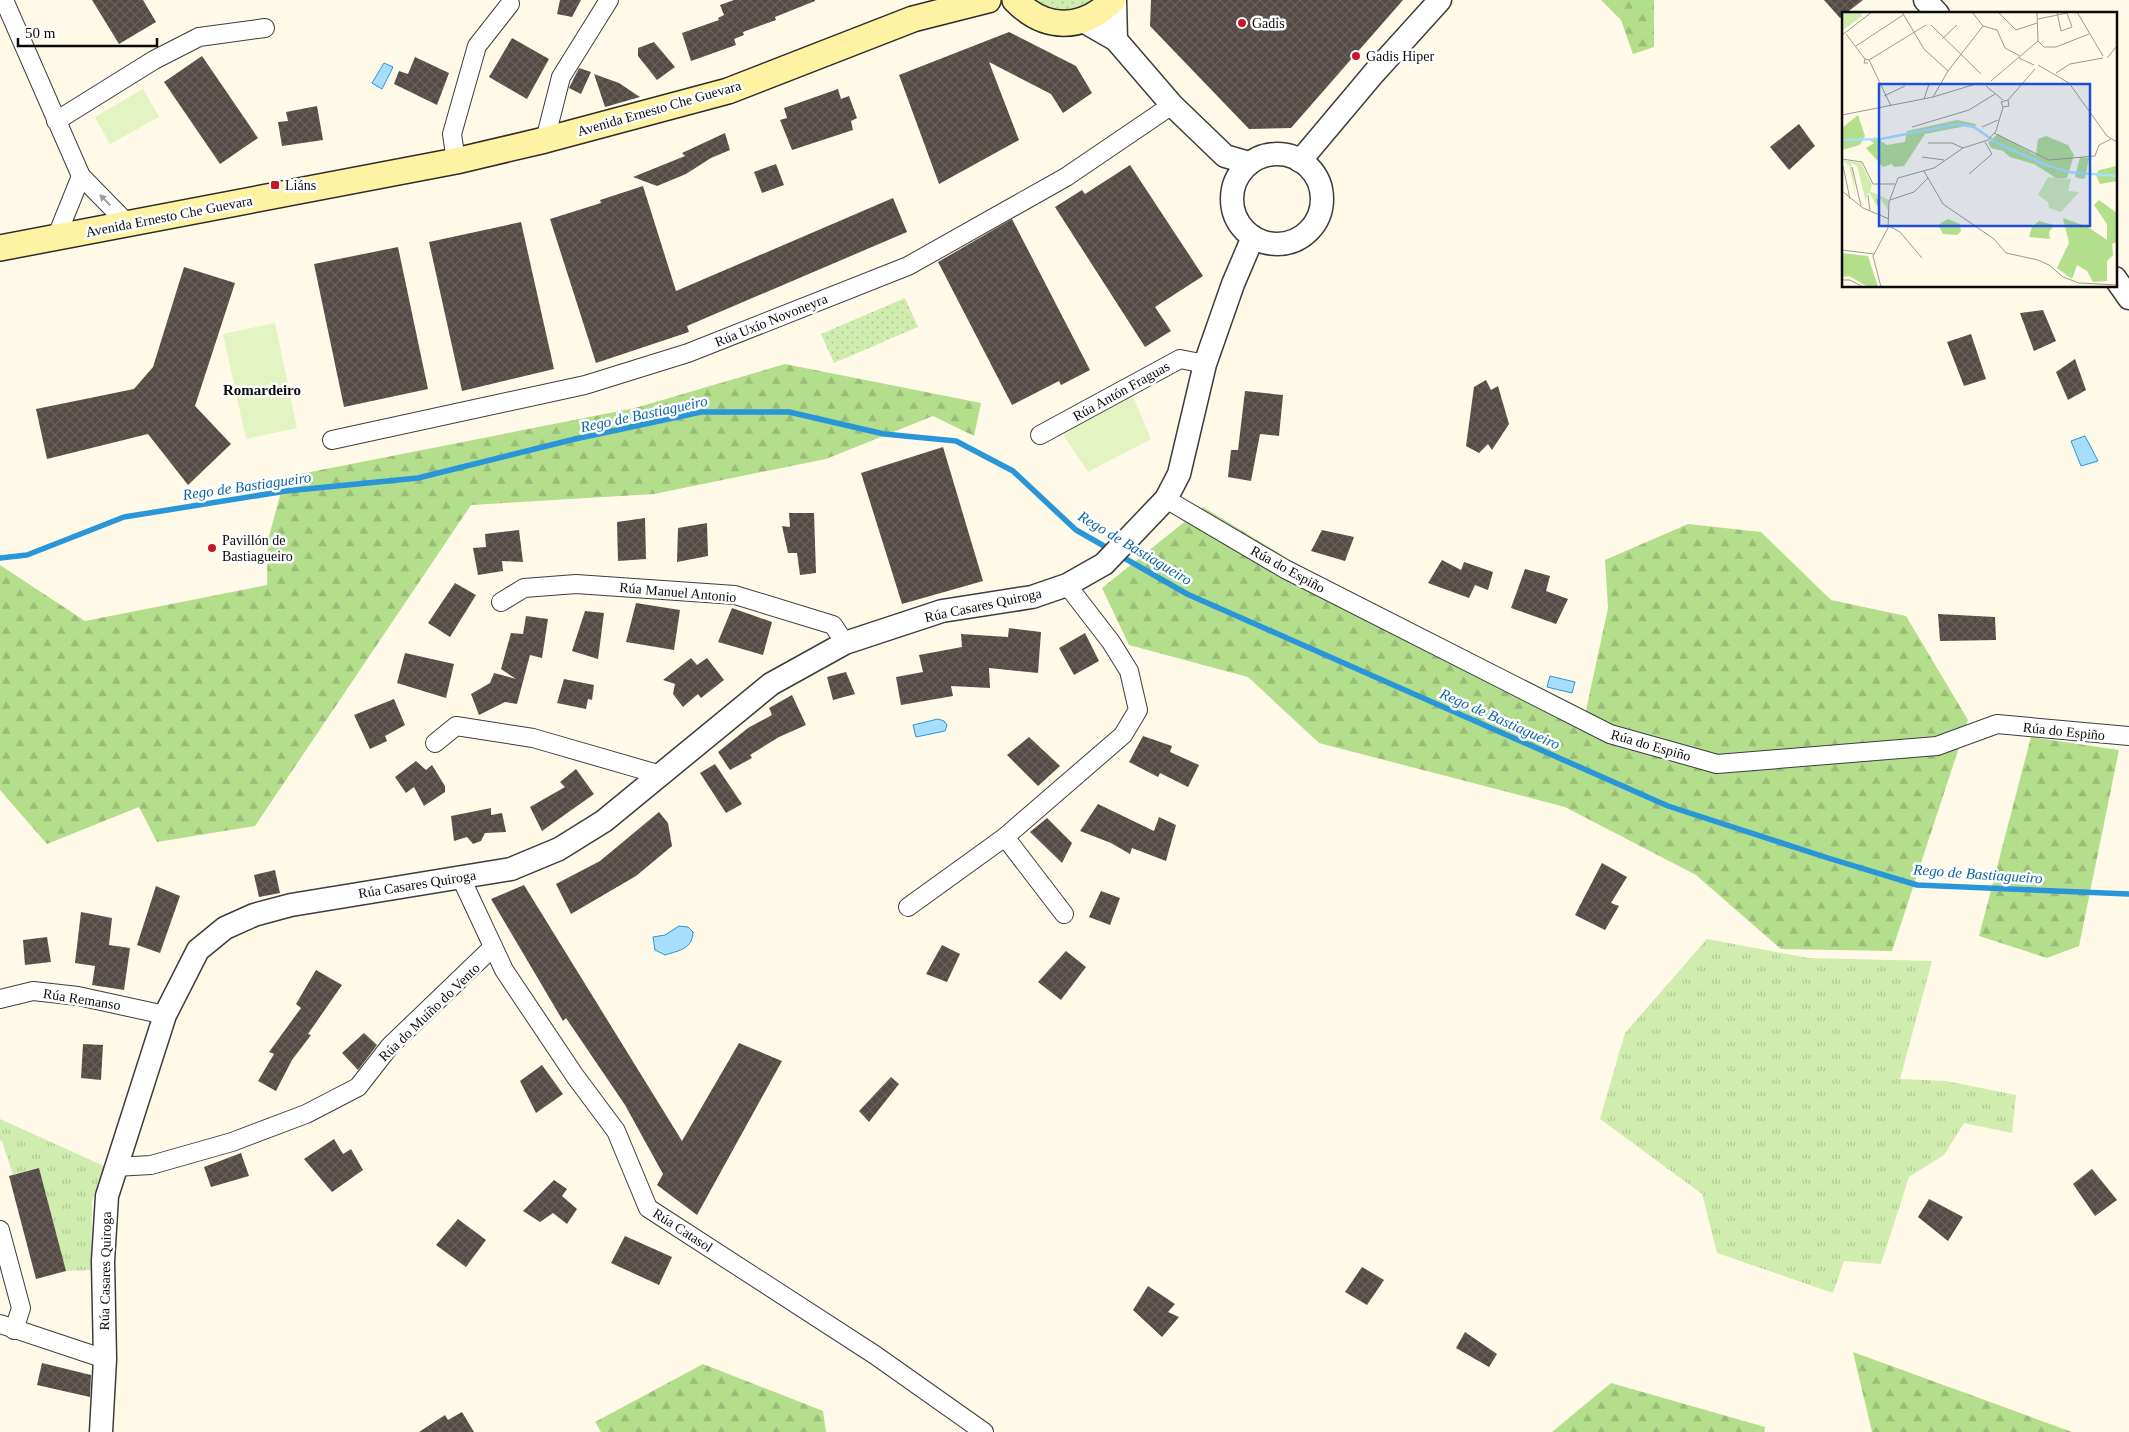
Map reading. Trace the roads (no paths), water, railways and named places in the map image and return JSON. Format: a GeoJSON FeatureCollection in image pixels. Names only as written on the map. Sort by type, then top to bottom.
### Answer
{"type":"FeatureCollection","features":[{"type":"Feature","properties":{"kind":"main road","name":"Avenida Ernesto Che Guevara"},"geometry":{"type":"LineString","coordinates":[[913,19],[944,0]]}},
{"type":"Feature","properties":{"kind":"main road","name":"Avenida Ernesto Che Guevara"},"geometry":{"type":"LineString","coordinates":[[0,248],[456,160],[545,140],[728,91],[913,19],[988,0]]}},
{"type":"Feature","properties":{"kind":"main road"},"geometry":{"type":"LineString","coordinates":[[1014,0],[1026,12],[1044,21],[1064,24],[1083,21],[1101,12],[1114,0]]}},
{"type":"Feature","properties":{"kind":"street"},"geometry":{"type":"LineString","coordinates":[[4,0],[81,176],[128,224]]}},
{"type":"Feature","properties":{"kind":"street"},"geometry":{"type":"LineString","coordinates":[[545,140],[560,77],[609,0]]}},
{"type":"Feature","properties":{"kind":"street"},"geometry":{"type":"LineString","coordinates":[[1114,0],[1116,40]]}},
{"type":"Feature","properties":{"kind":"street"},"geometry":{"type":"LineString","coordinates":[[1300,161],[1374,73],[1440,0]]}},
{"type":"Feature","properties":{"kind":"street"},"geometry":{"type":"LineString","coordinates":[[1925,0],[1936,12]]}},
{"type":"Feature","properties":{"kind":"street"},"geometry":{"type":"LineString","coordinates":[[456,160],[452,134],[477,46],[510,4]]}},
{"type":"Feature","properties":{"kind":"street"},"geometry":{"type":"LineString","coordinates":[[1083,21],[1116,40],[1172,105],[1225,156],[1249,163]]}},
{"type":"Feature","properties":{"kind":"street"},"geometry":{"type":"LineString","coordinates":[[56,121],[154,60],[199,37],[265,28]]}},
{"type":"Feature","properties":{"kind":"street","name":"Rúa Uxío Novoneyra"},"geometry":{"type":"LineString","coordinates":[[332,440],[585,384],[688,353],[908,266],[1066,177],[1172,105]]}},
{"type":"Feature","properties":{"kind":"street"},"geometry":{"type":"LineString","coordinates":[[1225,156],[1234,183],[1232,198],[1234,213],[1242,227],[1253,237],[1266,243],[1287,242],[1306,233],[1315,222],[1322,196],[1318,182],[1311,170],[1300,161],[1288,155],[1275,154],[1261,157],[1249,163],[1234,183]]}},
{"type":"Feature","properties":{"kind":"street"},"geometry":{"type":"LineString","coordinates":[[56,238],[81,176]]}},
{"type":"Feature","properties":{"kind":"street","name":"Rúa Casares Quiroga"},"geometry":{"type":"LineString","coordinates":[[102,1432],[105,1359],[103,1261],[107,1196],[165,1015],[198,950],[225,928],[254,915],[291,905],[511,869],[559,849],[604,822],[771,684],[845,643],[942,611],[1032,598],[1067,585],[1104,564],[1166,498],[1180,474],[1205,364],[1233,284],[1253,237]]}},
{"type":"Feature","properties":{"kind":"street"},"geometry":{"type":"LineString","coordinates":[[2116,279],[2129,298]]}},
{"type":"Feature","properties":{"kind":"street","name":"Rúa Antón Fraguas"},"geometry":{"type":"LineString","coordinates":[[1040,435],[1180,359],[1205,364]]}},
{"type":"Feature","properties":{"kind":"street","name":"Rúa do Espiño"},"geometry":{"type":"LineString","coordinates":[[1166,498],[1285,569],[1610,734],[1718,764],[1937,746],[1997,724],[2129,736]]}},
{"type":"Feature","properties":{"kind":"street","name":"Rúa Manuel Antonio"},"geometry":{"type":"LineString","coordinates":[[501,602],[524,588],[576,584],[735,595],[833,625],[845,643]]}},
{"type":"Feature","properties":{"kind":"street"},"geometry":{"type":"LineString","coordinates":[[908,907],[1005,837],[1123,735],[1138,710],[1130,671],[1111,642],[1067,585]]}},
{"type":"Feature","properties":{"kind":"street"},"geometry":{"type":"LineString","coordinates":[[435,743],[456,726],[533,738],[661,775]]}},
{"type":"Feature","properties":{"kind":"street"},"geometry":{"type":"LineString","coordinates":[[1005,837],[1064,914]]}},
{"type":"Feature","properties":{"kind":"street","name":"Rúa Catasol"},"geometry":{"type":"LineString","coordinates":[[460,878],[504,970],[558,1051],[616,1130],[648,1208],[875,1355],[984,1432]]}},
{"type":"Feature","properties":{"kind":"street","name":"Rúa do Muíño do Vento"},"geometry":{"type":"LineString","coordinates":[[115,1167],[151,1165],[232,1142],[306,1114],[358,1087],[390,1046],[494,947]]}},
{"type":"Feature","properties":{"kind":"street","name":"Rúa Remanso"},"geometry":{"type":"LineString","coordinates":[[0,999],[33,991],[78,996],[165,1015]]}},
{"type":"Feature","properties":{"kind":"street"},"geometry":{"type":"LineString","coordinates":[[0,1230],[21,1308],[7,1327],[105,1359]]}},
{"type":"Feature","properties":{"kind":"water"},"geometry":{"type":"Polygon","coordinates":[[[384,63],[393,67],[382,89],[372,83],[384,63]]]}},
{"type":"Feature","properties":{"kind":"water"},"geometry":{"type":"Polygon","coordinates":[[[2085,436],[2098,461],[2081,466],[2071,441],[2085,436]]]}},
{"type":"Feature","properties":{"kind":"water"},"geometry":{"type":"Polygon","coordinates":[[[1550,676],[1575,682],[1572,693],[1547,687],[1550,676]]]}},
{"type":"Feature","properties":{"kind":"water"},"geometry":{"type":"Polygon","coordinates":[[[938,719],[944,721],[947,725],[945,731],[916,737],[913,725],[938,719]]]}},
{"type":"Feature","properties":{"kind":"water"},"geometry":{"type":"Polygon","coordinates":[[[679,926],[688,927],[693,932],[690,942],[685,948],[665,955],[655,950],[653,937],[665,935],[679,926]]]}},
{"type":"Feature","properties":{"kind":"waterway","name":"Rego de Bastiagueiro"},"geometry":{"type":"LineString","coordinates":[[0,558],[27,555],[124,517],[286,491],[418,478],[575,439],[701,412],[789,412],[884,434],[956,441],[1013,471],[1076,530],[1111,550]]}},
{"type":"Feature","properties":{"kind":"waterway","name":"Rego de Bastiagueiro"},"geometry":{"type":"LineString","coordinates":[[1119,555],[1187,594],[1668,806],[1917,885],[2129,894]]}},
{"type":"Feature","properties":{"kind":"place","name":"Gadis"},"geometry":{"type":"Point","coordinates":[1242,23]}},
{"type":"Feature","properties":{"kind":"place","name":"Gadis Hiper"},"geometry":{"type":"Point","coordinates":[1356,56]}},
{"type":"Feature","properties":{"kind":"place","name":"Liáns"},"geometry":{"type":"Point","coordinates":[275,185]}},
{"type":"Feature","properties":{"kind":"place","name":"Pavillón de Bastiagueiro"},"geometry":{"type":"Point","coordinates":[212,548]}},
{"type":"Feature","properties":{"kind":"district","name":"Romardeiro"},"geometry":{"type":"Point","coordinates":[262,390]}}]}
